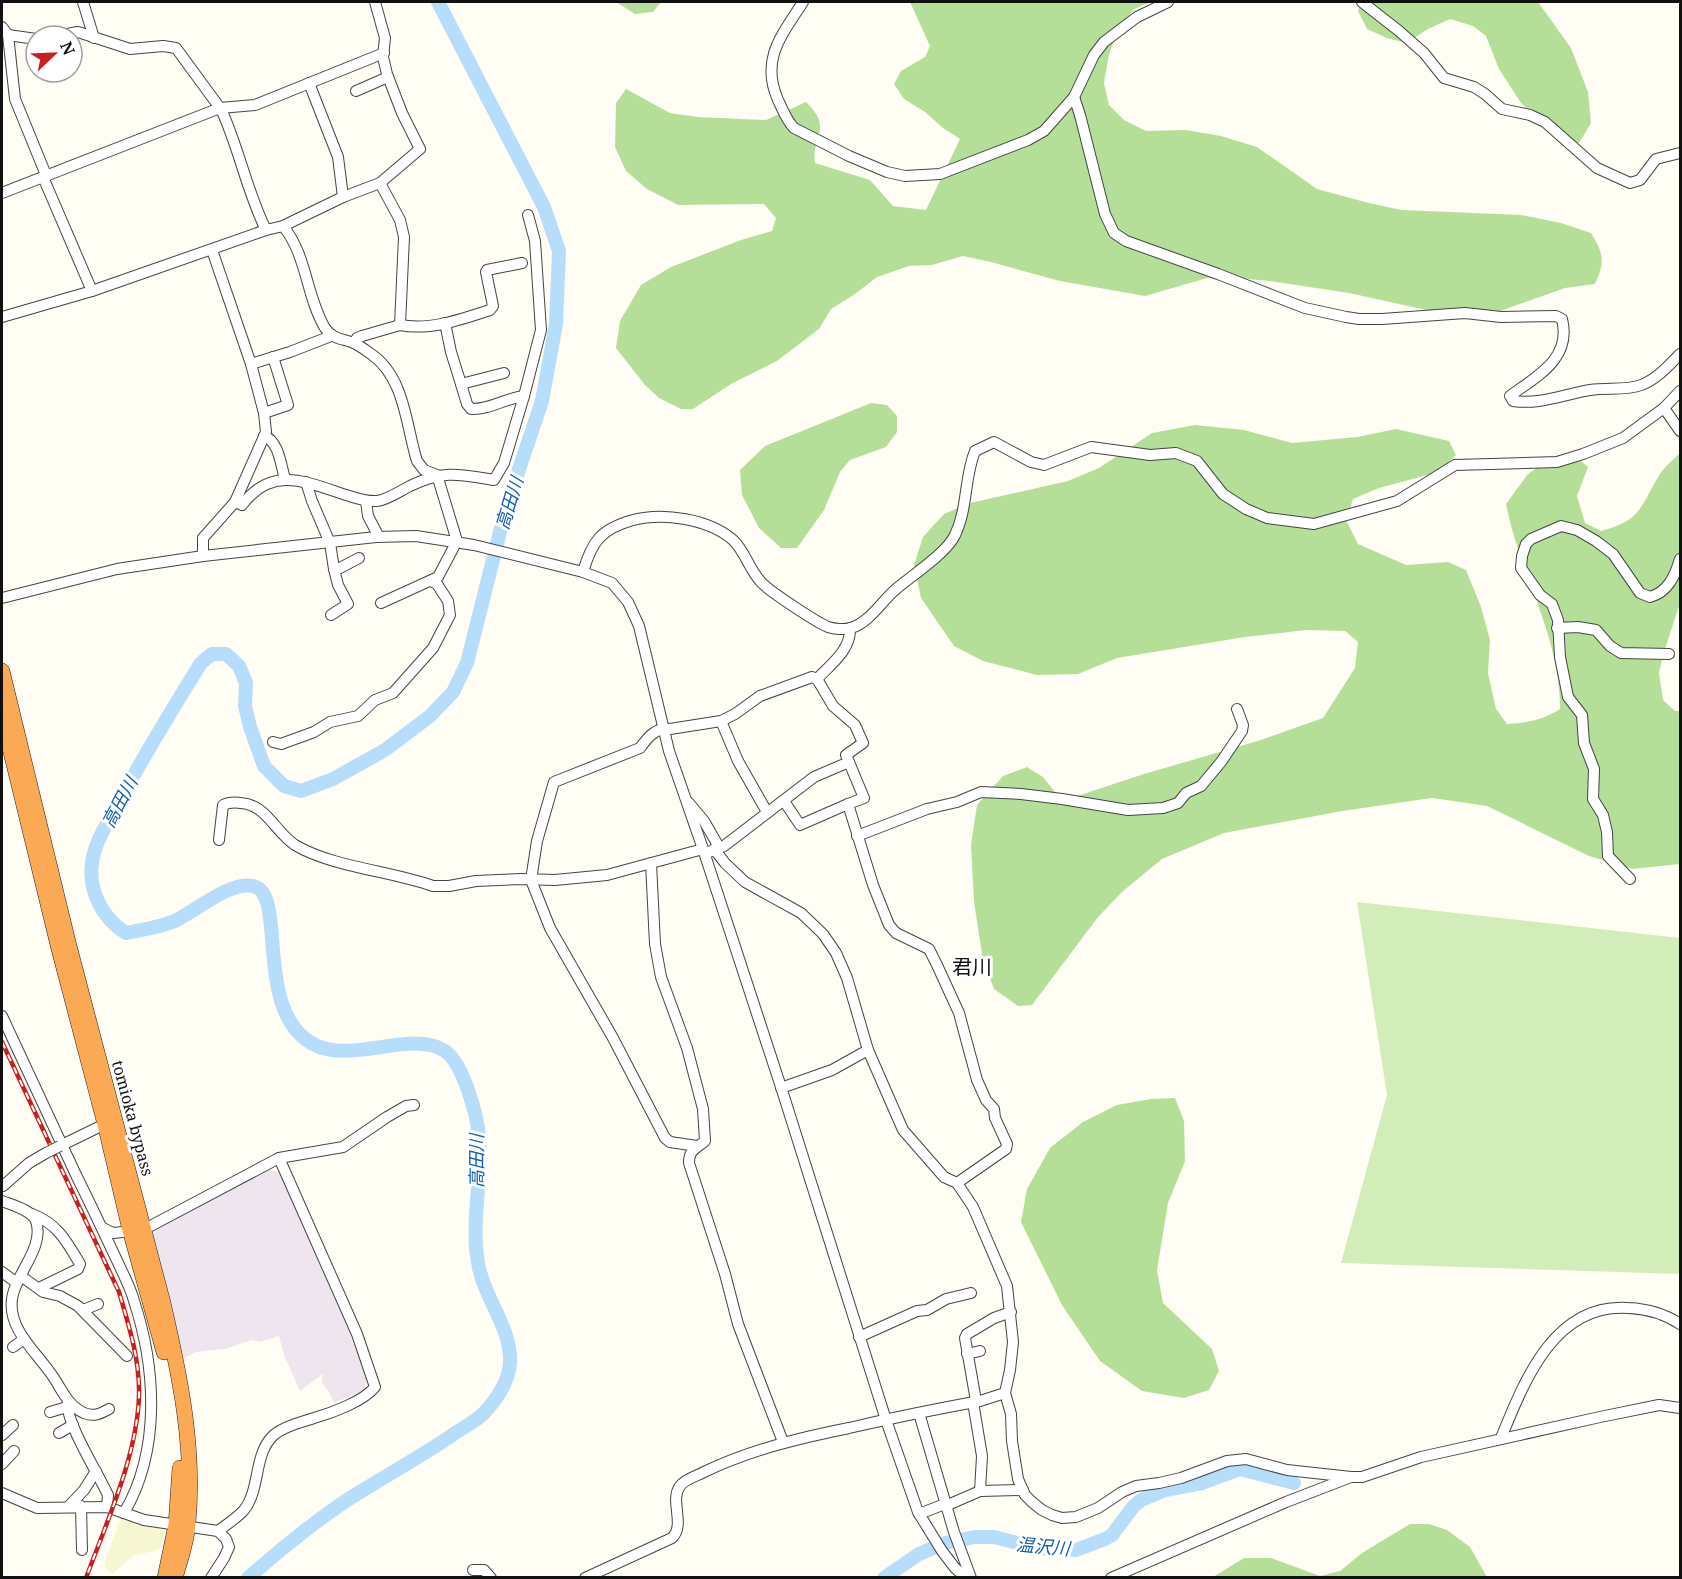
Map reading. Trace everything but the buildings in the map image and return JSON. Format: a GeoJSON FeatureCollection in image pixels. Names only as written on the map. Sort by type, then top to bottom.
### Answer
{"type":"FeatureCollection","features":[{"type":"Feature","properties":{"kind":"highway","name":"tomioka bypass"},"geometry":{"type":"LineString","coordinates":[[2,671],[167,1362],[178,1428],[180,1475],[182,1525],[176,1578]]}},
{"type":"Feature","properties":{"kind":"highway","name":"tomioka bypass"},"geometry":{"type":"LineString","coordinates":[[2,715],[59,949],[105,1124],[137,1230]]}},
{"type":"Feature","properties":{"kind":"highway","name":"tomioka bypass"},"geometry":{"type":"LineString","coordinates":[[165,1578],[182,1525]]}},
{"type":"Feature","properties":{"kind":"street"},"geometry":{"type":"LineString","coordinates":[[83,2],[94,38]]}},
{"type":"Feature","properties":{"kind":"street"},"geometry":{"type":"LineString","coordinates":[[2,317],[92,291],[266,230],[284,226],[343,197],[380,183],[420,149],[402,113],[388,77],[383,57],[385,38],[383,24],[375,2]]}},
{"type":"Feature","properties":{"kind":"street"},"geometry":{"type":"LineString","coordinates":[[803,2],[778,41],[772,55],[770,72],[775,93],[788,121],[794,128],[849,156],[887,172],[905,176],[940,174],[1028,140],[1044,131],[1074,97],[1094,55],[1104,42],[1137,17],[1168,2]]}},
{"type":"Feature","properties":{"kind":"street"},"geometry":{"type":"LineString","coordinates":[[1362,2],[1424,53],[1444,78],[1474,87],[1503,110],[1530,115],[1545,122],[1579,154],[1612,176],[1630,183],[1640,180],[1656,159],[1680,153]]}},
{"type":"Feature","properties":{"kind":"street"},"geometry":{"type":"LineString","coordinates":[[24,36],[5,31],[15,99],[92,291]]}},
{"type":"Feature","properties":{"kind":"street"},"geometry":{"type":"LineString","coordinates":[[84,34],[130,49],[163,46],[176,48],[221,109],[232,132],[259,216],[266,230]]}},
{"type":"Feature","properties":{"kind":"street"},"geometry":{"type":"LineString","coordinates":[[2,193],[221,109],[255,105],[384,53]]}},
{"type":"Feature","properties":{"kind":"street"},"geometry":{"type":"LineString","coordinates":[[356,91],[388,77]]}},
{"type":"Feature","properties":{"kind":"street"},"geometry":{"type":"LineString","coordinates":[[309,83],[338,157],[343,197]]}},
{"type":"Feature","properties":{"kind":"street"},"geometry":{"type":"LineString","coordinates":[[1074,97],[1105,214],[1114,233],[1126,241],[1305,308],[1346,317],[1382,319],[1466,313],[1501,317],[1556,316],[1562,319],[1564,334],[1562,345],[1554,360],[1538,377],[1510,396],[1513,401],[1535,402],[1592,389],[1639,386],[1656,377],[1680,354]]}},
{"type":"Feature","properties":{"kind":"street"},"geometry":{"type":"LineString","coordinates":[[380,183],[400,220],[404,237],[400,325]]}},
{"type":"Feature","properties":{"kind":"street"},"geometry":{"type":"LineString","coordinates":[[235,502],[242,505],[256,489],[274,480],[285,479],[366,501],[379,501],[437,475],[458,474],[494,480],[504,463],[541,330],[536,241],[528,215]]}},
{"type":"Feature","properties":{"kind":"street"},"geometry":{"type":"LineString","coordinates":[[284,226],[297,250],[324,326],[331,336],[341,341],[354,343],[375,356],[392,376],[400,394],[417,461],[424,470],[437,475]]}},
{"type":"Feature","properties":{"kind":"street"},"geometry":{"type":"LineString","coordinates":[[203,556],[203,537],[235,502],[266,432],[264,413],[251,364],[212,249]]}},
{"type":"Feature","properties":{"kind":"street"},"geometry":{"type":"LineString","coordinates":[[354,343],[362,336],[400,325],[410,327],[445,322],[490,310],[493,306],[487,270],[522,263]]}},
{"type":"Feature","properties":{"kind":"street"},"geometry":{"type":"LineString","coordinates":[[445,322],[451,352],[467,404],[471,409],[478,410],[514,397],[524,396]]}},
{"type":"Feature","properties":{"kind":"street"},"geometry":{"type":"LineString","coordinates":[[251,364],[331,336]]}},
{"type":"Feature","properties":{"kind":"street"},"geometry":{"type":"LineString","coordinates":[[264,413],[288,405],[273,357]]}},
{"type":"Feature","properties":{"kind":"street"},"geometry":{"type":"LineString","coordinates":[[461,384],[504,373]]}},
{"type":"Feature","properties":{"kind":"street"},"geometry":{"type":"LineString","coordinates":[[583,572],[589,552],[600,535],[615,525],[637,519],[667,517],[694,520],[733,540],[762,584],[829,627],[850,628],[869,617],[888,596],[945,549],[955,536],[975,451],[994,442],[1031,462],[1044,465],[1091,447],[1150,455],[1176,453],[1197,461],[1223,494],[1267,519],[1314,524],[1397,501],[1455,465],[1557,462],[1583,454],[1623,438],[1664,408],[1680,391]]}},
{"type":"Feature","properties":{"kind":"street"},"geometry":{"type":"LineString","coordinates":[[1664,408],[1680,431]]}},
{"type":"Feature","properties":{"kind":"street"},"geometry":{"type":"LineString","coordinates":[[264,436],[269,438],[276,447],[285,479]]}},
{"type":"Feature","properties":{"kind":"street"},"geometry":{"type":"LineString","coordinates":[[381,603],[438,577],[457,541],[437,475]]}},
{"type":"Feature","properties":{"kind":"street"},"geometry":{"type":"LineString","coordinates":[[306,483],[330,543],[334,569],[348,603],[332,615]]}},
{"type":"Feature","properties":{"kind":"street"},"geometry":{"type":"LineString","coordinates":[[366,501],[368,516],[379,537]]}},
{"type":"Feature","properties":{"kind":"street"},"geometry":{"type":"LineString","coordinates":[[1630,879],[1608,856],[1607,832],[1603,815],[1593,799],[1594,769],[1584,743],[1582,715],[1568,697],[1560,657],[1558,620],[1552,603],[1535,588],[1521,568],[1522,556],[1526,544],[1531,539],[1561,526],[1577,530],[1613,554],[1640,593],[1650,597],[1658,595],[1667,587],[1680,559]]}},
{"type":"Feature","properties":{"kind":"street"},"geometry":{"type":"LineString","coordinates":[[2,598],[105,570],[203,556],[379,537],[416,536],[474,545],[583,572],[612,583],[628,602],[639,626],[662,728],[685,799],[710,850],[781,1088],[886,1420],[920,1514],[942,1551],[955,1568],[968,1578]]}},
{"type":"Feature","properties":{"kind":"street"},"geometry":{"type":"LineString","coordinates":[[334,569],[359,558]]}},
{"type":"Feature","properties":{"kind":"street"},"geometry":{"type":"LineString","coordinates":[[273,742],[281,744],[314,732],[330,722],[358,716],[375,700],[393,693],[433,648],[450,615],[448,601],[437,584],[431,581]]}},
{"type":"Feature","properties":{"kind":"street"},"geometry":{"type":"LineString","coordinates":[[1557,628],[1578,627],[1596,630],[1610,646],[1621,652],[1669,654]]}},
{"type":"Feature","properties":{"kind":"street"},"geometry":{"type":"LineString","coordinates":[[817,679],[842,653],[851,638],[850,628]]}},
{"type":"Feature","properties":{"kind":"street"},"geometry":{"type":"LineString","coordinates":[[697,1146],[670,1142],[665,1138],[613,1038],[550,928],[531,880],[537,842],[554,782],[640,748],[649,736],[662,728],[670,729],[721,721],[760,696],[812,677],[817,679],[833,705],[855,725],[863,743],[846,754],[864,798],[800,825],[784,801]]}},
{"type":"Feature","properties":{"kind":"street"},"geometry":{"type":"LineString","coordinates":[[857,836],[927,809],[957,802],[981,792],[1062,799],[1128,810],[1163,808],[1178,802],[1186,793],[1201,786],[1221,762],[1242,731],[1243,725],[1238,709]]}},
{"type":"Feature","properties":{"kind":"street"},"geometry":{"type":"LineString","coordinates":[[721,721],[738,760],[767,812]]}},
{"type":"Feature","properties":{"kind":"street"},"geometry":{"type":"LineString","coordinates":[[219,840],[223,805],[228,803],[250,804],[263,811],[293,844],[313,854],[433,886],[449,886],[476,881],[555,880],[607,875],[724,846],[814,777],[849,762]]}},
{"type":"Feature","properties":{"kind":"street"},"geometry":{"type":"LineString","coordinates":[[848,804],[889,926],[896,933],[929,949],[950,989],[959,1013],[977,1080],[986,1100],[994,1109],[995,1118],[1007,1144],[1006,1149],[957,1183]]}},
{"type":"Feature","properties":{"kind":"street"},"geometry":{"type":"LineString","coordinates":[[710,850],[745,882],[801,913],[823,934],[836,953],[847,978],[868,1050],[903,1130],[944,1177],[957,1183],[973,1207],[1007,1286],[1013,1342],[1005,1393],[1011,1414],[1012,1441],[1018,1479],[1032,1502],[1042,1510],[1062,1518],[1076,1517],[1098,1508],[1122,1492],[1136,1486],[1181,1478],[1227,1461],[1246,1459],[1287,1470],[1351,1478],[1362,1477],[1421,1458],[1501,1438],[1659,1405],[1680,1408]]}},
{"type":"Feature","properties":{"kind":"street"},"geometry":{"type":"LineString","coordinates":[[651,863],[655,944],[661,977],[687,1048],[703,1109],[706,1136],[705,1140],[693,1149],[689,1156],[691,1169],[725,1274],[738,1324],[783,1442]]}},
{"type":"Feature","properties":{"kind":"street"},"geometry":{"type":"LineString","coordinates":[[2,1016],[61,1145],[103,1228],[137,1309],[151,1389],[152,1417],[134,1495],[124,1513]]}},
{"type":"Feature","properties":{"kind":"street"},"geometry":{"type":"LineString","coordinates":[[781,1088],[832,1070],[868,1050]]}},
{"type":"Feature","properties":{"kind":"street"},"geometry":{"type":"LineString","coordinates":[[103,1228],[113,1233],[137,1230],[279,1158],[343,1147],[387,1117],[406,1106],[414,1105]]}},
{"type":"Feature","properties":{"kind":"street"},"geometry":{"type":"LineString","coordinates":[[2,1185],[29,1163],[105,1124]]}},
{"type":"Feature","properties":{"kind":"street"},"geometry":{"type":"LineString","coordinates":[[218,1531],[244,1510],[264,1449],[273,1436],[294,1424],[345,1406],[371,1392],[375,1387],[357,1334],[279,1158]]}},
{"type":"Feature","properties":{"kind":"street"},"geometry":{"type":"LineString","coordinates":[[2,1201],[40,1217],[65,1237],[80,1264],[78,1269],[39,1288]]}},
{"type":"Feature","properties":{"kind":"street"},"geometry":{"type":"LineString","coordinates":[[32,1214],[36,1221],[36,1239],[12,1297],[12,1314],[24,1339],[52,1374],[68,1404],[73,1425],[108,1495],[107,1507]]}},
{"type":"Feature","properties":{"kind":"street"},"geometry":{"type":"LineString","coordinates":[[2,1272],[39,1288],[43,1292],[66,1298],[83,1310],[127,1356]]}},
{"type":"Feature","properties":{"kind":"street"},"geometry":{"type":"LineString","coordinates":[[859,1337],[917,1311],[927,1310],[946,1299],[971,1293]]}},
{"type":"Feature","properties":{"kind":"street"},"geometry":{"type":"LineString","coordinates":[[83,1310],[98,1304]]}},
{"type":"Feature","properties":{"kind":"street"},"geometry":{"type":"LineString","coordinates":[[1501,1438],[1520,1392],[1535,1364],[1562,1331],[1580,1318],[1602,1308],[1624,1307],[1652,1311],[1680,1324]]}},
{"type":"Feature","properties":{"kind":"street"},"geometry":{"type":"LineString","coordinates":[[980,1491],[981,1448],[964,1338],[994,1318],[1011,1312]]}},
{"type":"Feature","properties":{"kind":"street"},"geometry":{"type":"LineString","coordinates":[[13,1347],[24,1339]]}},
{"type":"Feature","properties":{"kind":"street"},"geometry":{"type":"LineString","coordinates":[[967,1354],[980,1351]]}},
{"type":"Feature","properties":{"kind":"street"},"geometry":{"type":"LineString","coordinates":[[585,1578],[677,1534],[677,1493],[680,1486],[716,1466],[783,1442],[975,1402],[1005,1393]]}},
{"type":"Feature","properties":{"kind":"street"},"geometry":{"type":"LineString","coordinates":[[50,1412],[68,1404],[91,1415],[109,1408]]}},
{"type":"Feature","properties":{"kind":"street"},"geometry":{"type":"LineString","coordinates":[[919,1413],[968,1578]]}},
{"type":"Feature","properties":{"kind":"street"},"geometry":{"type":"LineString","coordinates":[[2,1435],[13,1425]]}},
{"type":"Feature","properties":{"kind":"street"},"geometry":{"type":"LineString","coordinates":[[59,1433],[73,1425]]}},
{"type":"Feature","properties":{"kind":"street"},"geometry":{"type":"LineString","coordinates":[[2,1464],[14,1451]]}},
{"type":"Feature","properties":{"kind":"street"},"geometry":{"type":"LineString","coordinates":[[69,1506],[84,1490],[96,1471]]}},
{"type":"Feature","properties":{"kind":"street"},"geometry":{"type":"LineString","coordinates":[[1112,1578],[1286,1502],[1351,1478]]}},
{"type":"Feature","properties":{"kind":"street"},"geometry":{"type":"LineString","coordinates":[[920,1514],[980,1491],[1023,1490]]}},
{"type":"Feature","properties":{"kind":"street"},"geometry":{"type":"LineString","coordinates":[[2,1492],[37,1508],[107,1507],[144,1520],[218,1531],[226,1539],[229,1548],[211,1578]]}},
{"type":"Feature","properties":{"kind":"street"},"geometry":{"type":"LineString","coordinates":[[81,1506],[82,1550]]}},
{"type":"Feature","properties":{"kind":"street"},"geometry":{"type":"LineString","coordinates":[[473,1570],[484,1570],[490,1578]]}},
{"type":"Feature","properties":{"kind":"shaded area"},"geometry":{"type":"Polygon","coordinates":[[[267,1169],[280,1173],[338,1302],[367,1379],[363,1391],[334,1403],[322,1383],[323,1374],[300,1391],[284,1355],[279,1336],[260,1342],[251,1340],[225,1349],[196,1352],[182,1359],[152,1239],[155,1228],[267,1169]]]}},
{"type":"Feature","properties":{"kind":"green space"},"geometry":{"type":"Polygon","coordinates":[[[616,2],[661,2],[653,12],[635,14],[616,2]]]}},
{"type":"Feature","properties":{"kind":"green space"},"geometry":{"type":"Polygon","coordinates":[[[910,2],[1151,2],[1134,9],[1119,28],[1109,54],[1104,83],[1109,105],[1124,120],[1146,131],[1186,130],[1221,136],[1257,147],[1317,189],[1365,202],[1401,210],[1521,215],[1561,223],[1591,233],[1602,258],[1595,284],[1565,288],[1489,315],[1431,311],[1349,293],[1270,281],[1214,276],[1145,296],[1060,281],[963,256],[932,265],[909,266],[877,277],[831,309],[819,329],[777,361],[731,384],[693,409],[681,409],[659,398],[645,385],[616,348],[620,321],[641,285],[671,267],[741,240],[772,231],[776,218],[764,204],[678,205],[647,189],[626,171],[615,147],[616,103],[626,89],[670,113],[698,117],[766,120],[806,102],[819,119],[820,132],[815,163],[870,180],[893,206],[926,210],[960,139],[904,99],[894,84],[901,71],[925,57],[930,46],[910,2]]]}},
{"type":"Feature","properties":{"kind":"green space"},"geometry":{"type":"Polygon","coordinates":[[[1361,2],[1538,2],[1571,48],[1588,92],[1591,123],[1579,143],[1564,143],[1521,103],[1499,69],[1486,36],[1473,26],[1450,19],[1406,43],[1367,29],[1358,11],[1361,2]]]}},
{"type":"Feature","properties":{"kind":"green space"},"geometry":{"type":"Polygon","coordinates":[[[871,403],[887,405],[897,416],[897,432],[886,447],[850,460],[840,472],[824,510],[797,548],[781,548],[759,528],[742,495],[740,470],[765,446],[871,403]]]}},
{"type":"Feature","properties":{"kind":"green space"},"geometry":{"type":"Polygon","coordinates":[[[1195,425],[1244,430],[1292,443],[1357,437],[1396,429],[1449,441],[1456,455],[1439,472],[1379,488],[1353,499],[1346,520],[1358,544],[1406,565],[1448,562],[1466,570],[1481,607],[1490,640],[1488,673],[1496,709],[1507,724],[1535,720],[1560,709],[1554,656],[1512,530],[1506,504],[1527,475],[1551,457],[1572,453],[1588,467],[1577,496],[1585,523],[1601,531],[1615,527],[1633,517],[1644,503],[1662,471],[1680,453],[1680,603],[1659,673],[1663,700],[1675,711],[1680,711],[1680,864],[1633,869],[1589,856],[1487,806],[1432,798],[1342,811],[1224,833],[1162,859],[1123,891],[1098,917],[1032,1005],[1018,1006],[994,989],[983,960],[974,902],[971,845],[977,805],[1003,776],[1027,767],[1043,777],[1062,801],[1261,740],[1323,718],[1355,668],[1358,642],[1345,631],[1306,630],[1245,637],[1117,658],[1078,674],[1037,675],[983,661],[954,646],[921,598],[914,565],[923,537],[944,514],[970,503],[1068,481],[1099,468],[1152,433],[1195,425]]]}},
{"type":"Feature","properties":{"kind":"green space"},"geometry":{"type":"Polygon","coordinates":[[[1357,902],[1680,938],[1680,1274],[1341,1263],[1387,1095],[1357,902]]]}},
{"type":"Feature","properties":{"kind":"green space"},"geometry":{"type":"Polygon","coordinates":[[[1175,1098],[1184,1121],[1185,1161],[1168,1203],[1157,1270],[1163,1303],[1212,1349],[1219,1371],[1209,1390],[1184,1398],[1142,1391],[1100,1361],[1062,1305],[1021,1222],[1027,1189],[1050,1148],[1083,1122],[1117,1105],[1151,1099],[1175,1098]]]}},
{"type":"Feature","properties":{"kind":"green space"},"geometry":{"type":"Polygon","coordinates":[[[121,1517],[142,1525],[158,1526],[165,1533],[162,1546],[157,1550],[133,1556],[112,1574],[104,1566],[121,1517]]]}},
{"type":"Feature","properties":{"kind":"green space"},"geometry":{"type":"Polygon","coordinates":[[[1410,1524],[1429,1524],[1447,1530],[1470,1547],[1487,1577],[1213,1577],[1244,1558],[1271,1558],[1320,1576],[1340,1571],[1362,1553],[1410,1524]]]}},
{"type":"Feature","properties":{"kind":"waterway","name":"高田川"},"geometry":{"type":"LineString","coordinates":[[248,1578],[300,1534],[341,1504],[477,1419],[493,1402],[504,1384],[509,1371],[510,1351],[503,1327],[482,1280],[476,1251],[475,1226],[479,1177],[479,1138],[476,1117],[458,1067],[445,1051],[431,1045],[416,1044],[363,1050],[328,1049],[313,1044],[295,1029],[283,1008],[277,983],[265,896],[256,887],[247,885],[237,887],[215,897],[175,921],[126,933],[110,920],[99,903],[92,884],[92,863],[101,835],[136,772],[201,663],[212,654],[226,654],[239,666],[246,683],[245,706],[250,727],[264,766],[284,786],[301,791],[333,779],[385,750],[430,716],[453,692],[467,663],[506,508],[542,401],[556,324],[559,251],[544,207],[438,2]]}},
{"type":"Feature","properties":{"kind":"waterway","name":"温沢川"},"geometry":{"type":"LineString","coordinates":[[884,1578],[919,1554],[945,1543],[975,1537],[994,1537],[1037,1548],[1076,1550],[1112,1535],[1141,1500],[1165,1490],[1202,1483],[1240,1469],[1294,1483]]}},
{"type":"Feature","properties":{"kind":"railway"},"geometry":{"type":"LineString","coordinates":[[2,1042],[119,1292],[136,1356],[139,1396],[133,1442],[120,1488],[86,1578]]}},
{"type":"Feature","properties":{"kind":"district","name":"君川"},"geometry":{"type":"Point","coordinates":[972,966]}}]}
